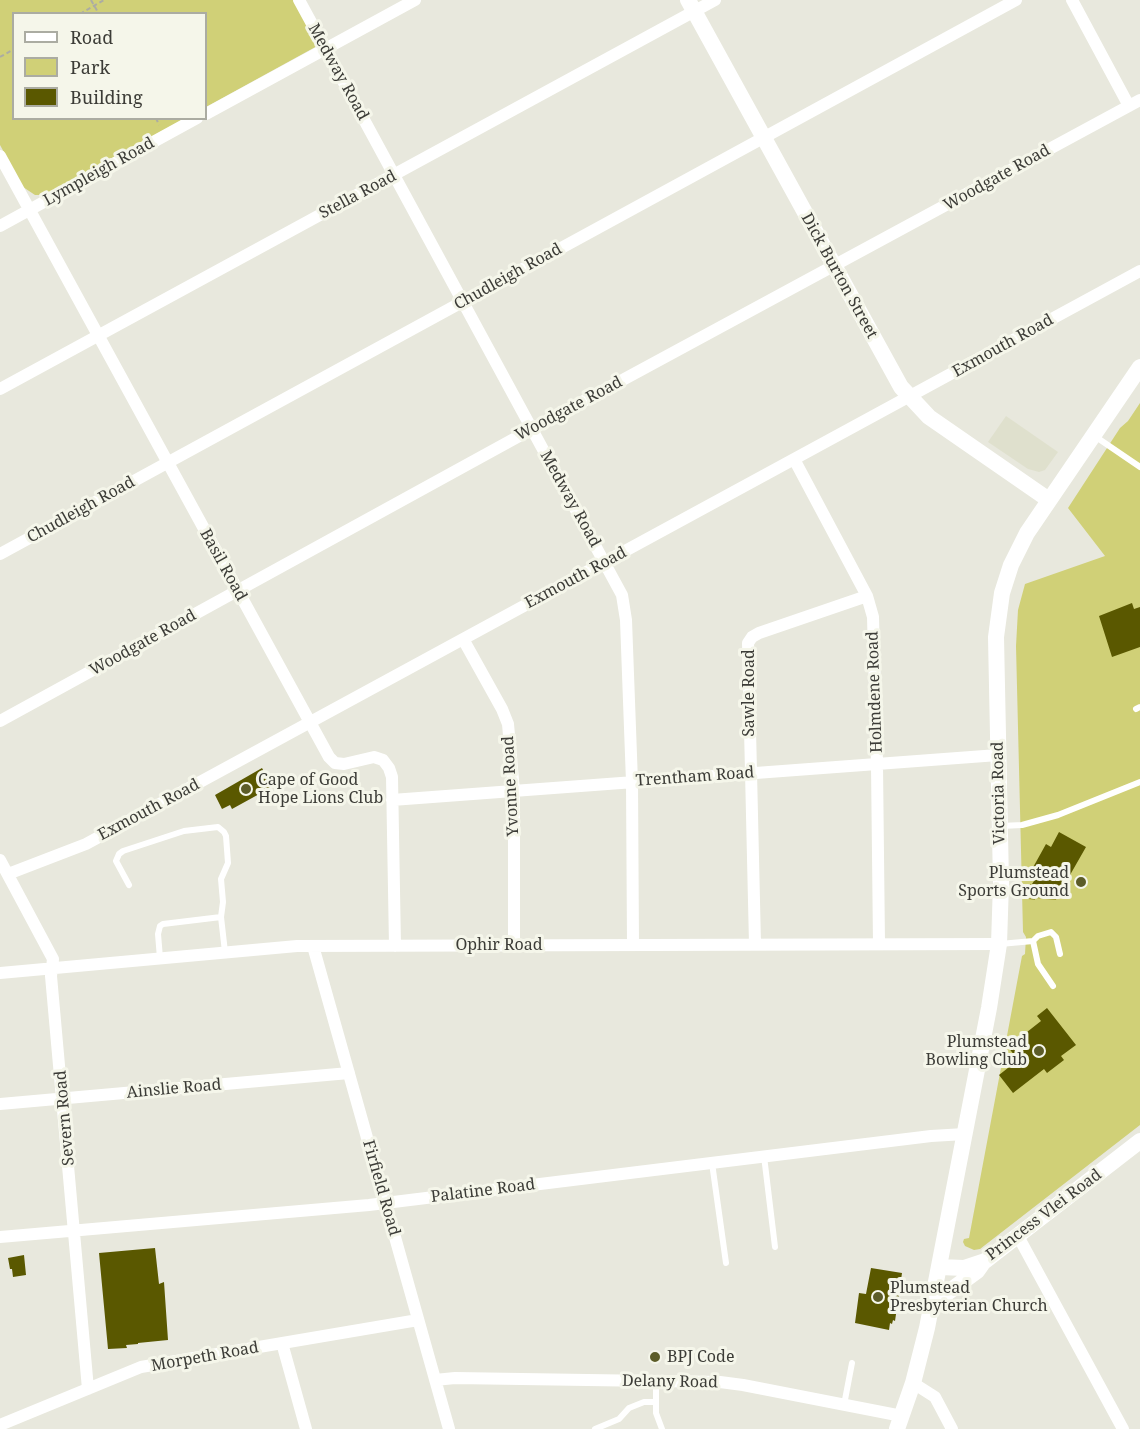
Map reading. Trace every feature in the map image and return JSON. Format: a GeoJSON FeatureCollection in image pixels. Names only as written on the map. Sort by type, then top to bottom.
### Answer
{"type":"FeatureCollection","features":[{"type":"Feature","properties":{"kind":"street","name":"Medway Road"},"geometry":{"type":"LineString","coordinates":[[299,0],[622,595],[626,610],[632,782],[633,945]]}},
{"type":"Feature","properties":{"kind":"street"},"geometry":{"type":"LineString","coordinates":[[207,113],[415,0]]}},
{"type":"Feature","properties":{"kind":"street","name":"Stella Road"},"geometry":{"type":"LineString","coordinates":[[0,389],[394,175],[692,6],[715,0]]}},
{"type":"Feature","properties":{"kind":"street","name":"Chudleigh Road"},"geometry":{"type":"LineString","coordinates":[[0,554],[1016,0]]}},
{"type":"Feature","properties":{"kind":"street"},"geometry":{"type":"LineString","coordinates":[[1072,0],[1135,103]]}},
{"type":"Feature","properties":{"kind":"street","name":"Dick Burton Street"},"geometry":{"type":"LineString","coordinates":[[692,6],[891,370],[909,397],[929,417],[1049,500]]}},
{"type":"Feature","properties":{"kind":"street","name":"Woodgate Road"},"geometry":{"type":"LineString","coordinates":[[0,721],[532,429],[1135,103]]}},
{"type":"Feature","properties":{"kind":"street","name":"Lympleigh Road"},"geometry":{"type":"LineString","coordinates":[[0,226],[193,120]]}},
{"type":"Feature","properties":{"kind":"street","name":"Basil Road"},"geometry":{"type":"LineString","coordinates":[[0,156],[328,757],[335,763],[344,764],[374,757],[387,763],[391,772],[395,945]]}},
{"type":"Feature","properties":{"kind":"street","name":"Exmouth Road"},"geometry":{"type":"LineString","coordinates":[[8,874],[86,844],[1140,271]]}},
{"type":"Feature","properties":{"kind":"street","name":"Victoria Road"},"geometry":{"type":"LineString","coordinates":[[900,1423],[913,1383],[940,1267],[999,944],[1001,883],[996,637],[999,607],[1017,550],[1140,367]]}},
{"type":"Feature","properties":{"kind":"street","name":"Holmdene Road"},"geometry":{"type":"LineString","coordinates":[[794,459],[867,596],[874,627],[879,944]]}},
{"type":"Feature","properties":{"kind":"street","name":"Sawle Road"},"geometry":{"type":"LineString","coordinates":[[755,944],[747,651],[750,640],[759,633],[867,596]]}},
{"type":"Feature","properties":{"kind":"street","name":"Yvonne Road"},"geometry":{"type":"LineString","coordinates":[[463,639],[508,724],[514,791],[514,945]]}},
{"type":"Feature","properties":{"kind":"street","name":"Trentham Road"},"geometry":{"type":"LineString","coordinates":[[392,800],[998,755]]}},
{"type":"Feature","properties":{"kind":"street","name":"Severn Road"},"geometry":{"type":"LineString","coordinates":[[0,860],[53,958],[51,976],[88,1389]]}},
{"type":"Feature","properties":{"kind":"street","name":"Ophir Road"},"geometry":{"type":"LineString","coordinates":[[0,973],[313,946],[999,944]]}},
{"type":"Feature","properties":{"kind":"street","name":"Firfield Road"},"geometry":{"type":"LineString","coordinates":[[313,946],[449,1429]]}},
{"type":"Feature","properties":{"kind":"street","name":"Ainslie Road"},"geometry":{"type":"LineString","coordinates":[[0,1104],[349,1073]]}},
{"type":"Feature","properties":{"kind":"street","name":"Palatine Road"},"geometry":{"type":"LineString","coordinates":[[0,1237],[385,1203],[931,1136],[965,1134]]}},
{"type":"Feature","properties":{"kind":"street","name":"Princess Vlei Road"},"geometry":{"type":"LineString","coordinates":[[940,1267],[964,1268],[985,1261],[1140,1141]]}},
{"type":"Feature","properties":{"kind":"street"},"geometry":{"type":"LineString","coordinates":[[1018,1236],[1123,1429]]}},
{"type":"Feature","properties":{"kind":"street"},"geometry":{"type":"LineString","coordinates":[[932,1304],[977,1271],[985,1261]]}},
{"type":"Feature","properties":{"kind":"street","name":"Morpeth Road"},"geometry":{"type":"LineString","coordinates":[[0,1425],[141,1367],[418,1320]]}},
{"type":"Feature","properties":{"kind":"street"},"geometry":{"type":"LineString","coordinates":[[282,1343],[306,1429]]}},
{"type":"Feature","properties":{"kind":"street","name":"Delany Road"},"geometry":{"type":"LineString","coordinates":[[435,1380],[455,1378],[743,1384],[844,1405],[900,1423]]}},
{"type":"Feature","properties":{"kind":"street"},"geometry":{"type":"LineString","coordinates":[[913,1383],[935,1397],[952,1429]]}},
{"type":"Feature","properties":{"kind":"lane"},"geometry":{"type":"LineString","coordinates":[[1093,435],[1140,467]]}},
{"type":"Feature","properties":{"kind":"lane"},"geometry":{"type":"LineString","coordinates":[[1000,826],[1022,825],[1058,815],[1140,782]]}},
{"type":"Feature","properties":{"kind":"lane"},"geometry":{"type":"LineString","coordinates":[[129,885],[116,861],[123,851],[184,831],[218,827],[222,829],[226,836],[228,863],[221,879],[223,902],[221,917],[225,953]]}},
{"type":"Feature","properties":{"kind":"lane"},"geometry":{"type":"LineString","coordinates":[[160,958],[158,934],[160,926],[221,917]]}},
{"type":"Feature","properties":{"kind":"lane"},"geometry":{"type":"LineString","coordinates":[[999,944],[1033,941],[1041,935],[1053,933],[1060,954]]}},
{"type":"Feature","properties":{"kind":"lane"},"geometry":{"type":"LineString","coordinates":[[1033,941],[1038,964],[1053,986]]}},
{"type":"Feature","properties":{"kind":"lane"},"geometry":{"type":"LineString","coordinates":[[764,1156],[775,1247]]}},
{"type":"Feature","properties":{"kind":"lane"},"geometry":{"type":"LineString","coordinates":[[712,1163],[726,1263]]}},
{"type":"Feature","properties":{"kind":"lane"},"geometry":{"type":"LineString","coordinates":[[844,1405],[852,1363]]}},
{"type":"Feature","properties":{"kind":"lane"},"geometry":{"type":"LineString","coordinates":[[656,1381],[656,1416],[662,1429]]}},
{"type":"Feature","properties":{"kind":"lane"},"geometry":{"type":"LineString","coordinates":[[595,1429],[618,1419],[627,1409],[644,1402],[656,1402]]}},
{"type":"Feature","properties":{"kind":"path"},"geometry":{"type":"LineString","coordinates":[[91,0],[98,12]]}},
{"type":"Feature","properties":{"kind":"path"},"geometry":{"type":"LineString","coordinates":[[83,12],[104,0]]}},
{"type":"Feature","properties":{"kind":"shaded area"},"geometry":{"type":"Polygon","coordinates":[[[1006,416],[1058,452],[1045,470],[1039,472],[1028,469],[988,442],[1006,416]]]}},
{"type":"Feature","properties":{"kind":"shaded area"},"geometry":{"type":"Polygon","coordinates":[[[1030,884],[1058,888],[1056,900],[1028,899],[1030,884]]]}},
{"type":"Feature","properties":{"kind":"green space"},"geometry":{"type":"Polygon","coordinates":[[[0,0],[295,0],[319,45],[207,106],[207,12],[12,12],[12,120],[182,120],[45,195],[35,195],[23,187],[0,145],[0,0]]]}},
{"type":"Feature","properties":{"kind":"green space","name":"Plumstead Sports Ground"},"geometry":{"type":"Polygon","coordinates":[[[1140,403],[1140,1125],[980,1249],[974,1250],[965,1246],[963,1242],[964,1239],[969,1238],[1022,956],[1025,954],[1016,646],[1018,610],[1025,584],[1105,556],[1068,508],[1120,428],[1128,421],[1140,403]]]}},
{"type":"Feature","properties":{"kind":"building"},"geometry":{"type":"Polygon","coordinates":[[[1132,603],[1134,609],[1140,607],[1140,647],[1112,657],[1099,616],[1132,603]]]}},
{"type":"Feature","properties":{"kind":"building","name":"Cape of Good Hope Lions Club"},"geometry":{"type":"Polygon","coordinates":[[[262,768],[272,787],[232,809],[230,805],[222,809],[215,795],[262,768]]]}},
{"type":"Feature","properties":{"kind":"building"},"geometry":{"type":"Polygon","coordinates":[[[1059,832],[1086,847],[1062,889],[1032,884],[1038,875],[1031,871],[1046,844],[1051,847],[1059,832]]]}},
{"type":"Feature","properties":{"kind":"building","name":"Plumstead Bowling Club"},"geometry":{"type":"Polygon","coordinates":[[[1047,1008],[1076,1045],[1061,1056],[1064,1060],[1047,1073],[1044,1069],[1013,1093],[999,1075],[1018,1060],[1008,1047],[1041,1021],[1037,1016],[1047,1008]]]}},
{"type":"Feature","properties":{"kind":"building"},"geometry":{"type":"Polygon","coordinates":[[[155,1248],[159,1284],[164,1282],[168,1340],[126,1345],[127,1348],[108,1349],[99,1253],[155,1248]]]}},
{"type":"Feature","properties":{"kind":"building"},"geometry":{"type":"Polygon","coordinates":[[[24,1255],[26,1275],[13,1277],[8,1258],[24,1255]]]}},
{"type":"Feature","properties":{"kind":"building","name":"Plumstead Presbyterian Church"},"geometry":{"type":"Polygon","coordinates":[[[871,1268],[902,1273],[895,1321],[890,1323],[889,1330],[855,1323],[859,1293],[866,1294],[871,1268]]]}},
{"type":"Feature","properties":{"kind":"place","name":"Cape of Good Hope Lions Club"},"geometry":{"type":"Point","coordinates":[246,789]}},
{"type":"Feature","properties":{"kind":"place","name":"Plumstead Sports Ground"},"geometry":{"type":"Point","coordinates":[1081,882]}},
{"type":"Feature","properties":{"kind":"place","name":"Plumstead Bowling Club"},"geometry":{"type":"Point","coordinates":[1039,1051]}},
{"type":"Feature","properties":{"kind":"place","name":"Plumstead Presbyterian Church"},"geometry":{"type":"Point","coordinates":[878,1297]}},
{"type":"Feature","properties":{"kind":"place","name":"BPJ Code"},"geometry":{"type":"Point","coordinates":[655,1357]}}]}
